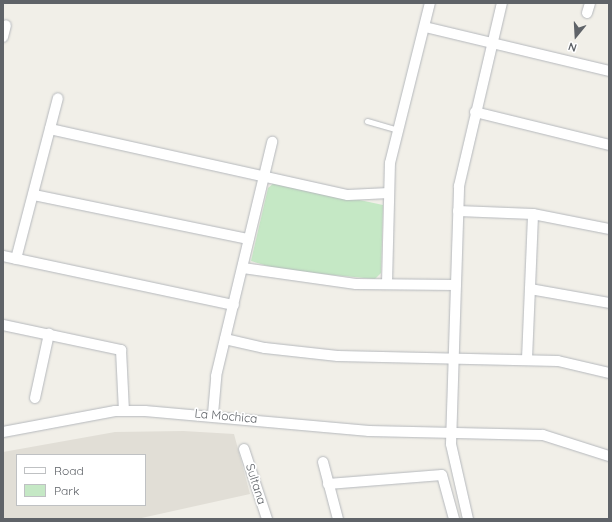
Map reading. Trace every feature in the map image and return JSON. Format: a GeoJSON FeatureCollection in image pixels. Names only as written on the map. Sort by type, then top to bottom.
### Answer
{"type":"FeatureCollection","features":[{"type":"Feature","properties":{"kind":"street"},"geometry":{"type":"LineString","coordinates":[[387,284],[390,163],[430,3]]}},
{"type":"Feature","properties":{"kind":"street"},"geometry":{"type":"LineString","coordinates":[[468,519],[452,460],[451,433],[455,359],[458,211],[461,167],[502,3]]}},
{"type":"Feature","properties":{"kind":"street"},"geometry":{"type":"LineString","coordinates":[[587,13],[590,3]]}},
{"type":"Feature","properties":{"kind":"street"},"geometry":{"type":"LineString","coordinates":[[3,37],[6,25]]}},
{"type":"Feature","properties":{"kind":"street"},"geometry":{"type":"LineString","coordinates":[[425,27],[609,71]]}},
{"type":"Feature","properties":{"kind":"street"},"geometry":{"type":"LineString","coordinates":[[16,259],[58,98]]}},
{"type":"Feature","properties":{"kind":"street"},"geometry":{"type":"LineString","coordinates":[[475,112],[609,145]]}},
{"type":"Feature","properties":{"kind":"street"},"geometry":{"type":"LineString","coordinates":[[50,129],[348,195],[389,193]]}},
{"type":"Feature","properties":{"kind":"street"},"geometry":{"type":"LineString","coordinates":[[213,414],[216,376],[272,142]]}},
{"type":"Feature","properties":{"kind":"street"},"geometry":{"type":"LineString","coordinates":[[34,194],[249,239]]}},
{"type":"Feature","properties":{"kind":"street"},"geometry":{"type":"LineString","coordinates":[[458,211],[533,214],[609,230]]}},
{"type":"Feature","properties":{"kind":"street"},"geometry":{"type":"LineString","coordinates":[[526,359],[533,214]]}},
{"type":"Feature","properties":{"kind":"street"},"geometry":{"type":"LineString","coordinates":[[3,256],[234,305]]}},
{"type":"Feature","properties":{"kind":"street"},"geometry":{"type":"LineString","coordinates":[[243,268],[321,280],[387,284],[456,285]]}},
{"type":"Feature","properties":{"kind":"street"},"geometry":{"type":"LineString","coordinates":[[530,289],[609,303]]}},
{"type":"Feature","properties":{"kind":"street"},"geometry":{"type":"LineString","coordinates":[[3,325],[121,350],[124,411]]}},
{"type":"Feature","properties":{"kind":"street"},"geometry":{"type":"LineString","coordinates":[[35,398],[50,334]]}},
{"type":"Feature","properties":{"kind":"street"},"geometry":{"type":"LineString","coordinates":[[225,339],[265,348],[338,356],[526,359],[576,364],[609,373]]}},
{"type":"Feature","properties":{"kind":"street","name":"La Mochica"},"geometry":{"type":"LineString","coordinates":[[3,432],[124,411],[213,414],[331,428],[543,435],[609,456]]}},
{"type":"Feature","properties":{"kind":"street","name":"Sultana"},"geometry":{"type":"LineString","coordinates":[[244,449],[267,519]]}},
{"type":"Feature","properties":{"kind":"street"},"geometry":{"type":"LineString","coordinates":[[323,462],[338,519]]}},
{"type":"Feature","properties":{"kind":"street"},"geometry":{"type":"LineString","coordinates":[[328,484],[442,475],[454,519]]}},
{"type":"Feature","properties":{"kind":"lane"},"geometry":{"type":"LineString","coordinates":[[367,121],[398,130]]}},
{"type":"Feature","properties":{"kind":"shaded area"},"geometry":{"type":"Polygon","coordinates":[[[183,431],[234,434],[250,494],[137,519],[3,519],[3,452],[115,432],[183,431]]]}},
{"type":"Feature","properties":{"kind":"green space"},"geometry":{"type":"Polygon","coordinates":[[[275,182],[383,205],[381,273],[375,279],[278,269],[251,261],[268,188],[275,182]]]}}]}
